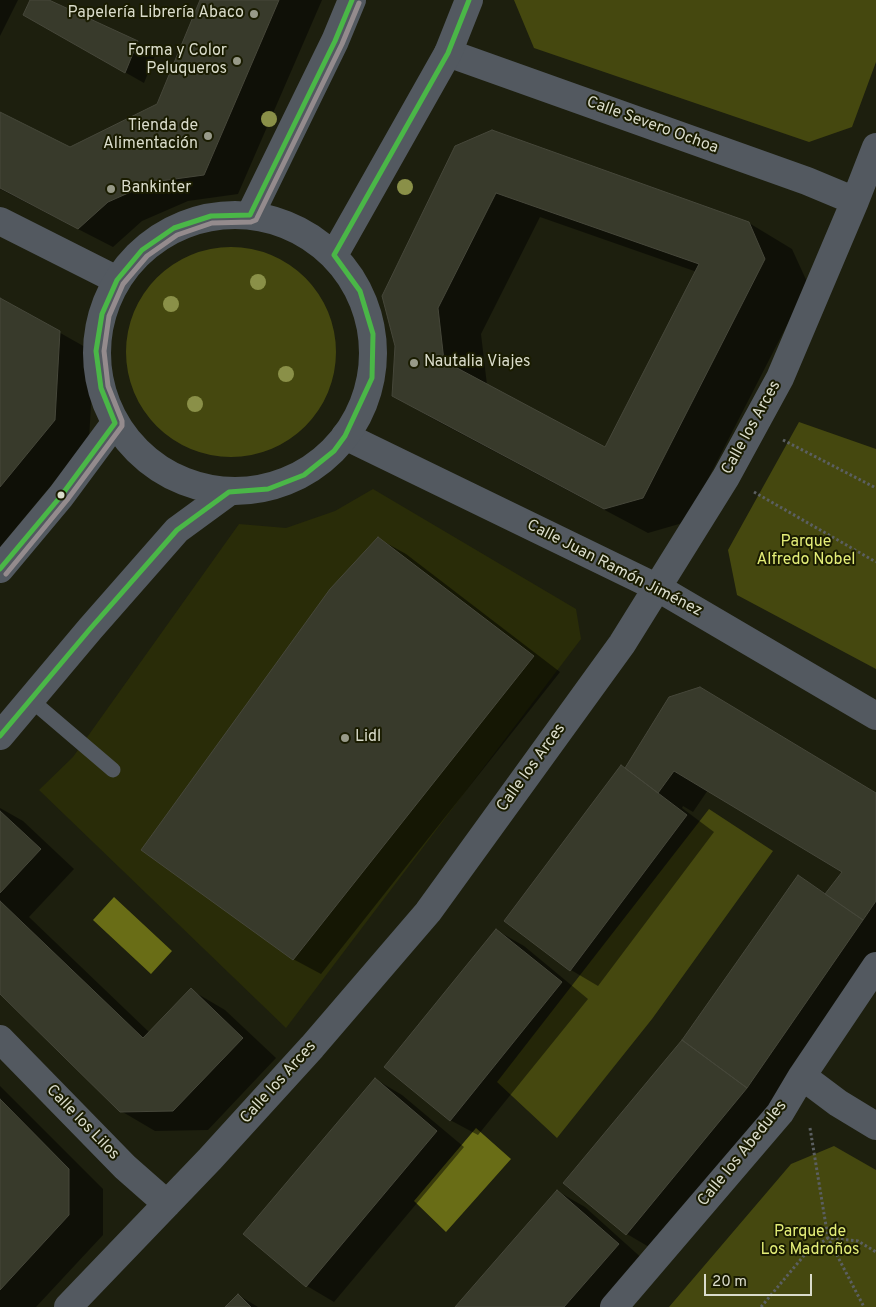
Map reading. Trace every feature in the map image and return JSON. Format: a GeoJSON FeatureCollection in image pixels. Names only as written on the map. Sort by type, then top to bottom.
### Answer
{"type":"FeatureCollection","features":[{"type":"Feature","properties":{"kind":"street"},"geometry":{"type":"LineString","coordinates":[[250,215],[335,41],[352,0]]}},
{"type":"Feature","properties":{"kind":"street"},"geometry":{"type":"LineString","coordinates":[[334,255],[448,53],[469,0]]}},
{"type":"Feature","properties":{"kind":"street","name":"Calle Severo Ochoa"},"geometry":{"type":"LineString","coordinates":[[448,53],[807,181],[855,201]]}},
{"type":"Feature","properties":{"kind":"street","name":"Calle los Arces"},"geometry":{"type":"LineString","coordinates":[[68,1307],[167,1204],[312,1047],[428,912],[622,644],[726,477],[780,378],[876,147]]}},
{"type":"Feature","properties":{"kind":"street"},"geometry":{"type":"LineString","coordinates":[[250,215],[281,222],[310,235],[334,255],[360,291],[373,334],[372,378],[345,436],[334,451],[304,475],[268,489],[229,492],[184,483],[144,459],[115,423],[101,388],[96,351],[102,314],[117,280],[142,250],[174,228],[211,216],[250,215]]}},
{"type":"Feature","properties":{"kind":"street"},"geometry":{"type":"LineString","coordinates":[[0,221],[117,280]]}},
{"type":"Feature","properties":{"kind":"street"},"geometry":{"type":"LineString","coordinates":[[0,569],[61,496],[115,423]]}},
{"type":"Feature","properties":{"kind":"street","name":"Calle Juan Ramón Jiménez"},"geometry":{"type":"LineString","coordinates":[[345,436],[658,588],[876,716]]}},
{"type":"Feature","properties":{"kind":"street"},"geometry":{"type":"LineString","coordinates":[[0,736],[177,530],[229,492]]}},
{"type":"Feature","properties":{"kind":"street","name":"Calle los Abedules"},"geometry":{"type":"LineString","coordinates":[[614,1307],[780,1113],[802,1076],[876,966]]}},
{"type":"Feature","properties":{"kind":"street","name":"Calle los Lilos"},"geometry":{"type":"LineString","coordinates":[[0,1039],[124,1167],[167,1204]]}},
{"type":"Feature","properties":{"kind":"street"},"geometry":{"type":"LineString","coordinates":[[802,1076],[838,1103],[876,1126]]}},
{"type":"Feature","properties":{"kind":"lane"},"geometry":{"type":"LineString","coordinates":[[31,700],[112,770]]}},
{"type":"Feature","properties":{"kind":"path"},"geometry":{"type":"LineString","coordinates":[[782,440],[876,488]]}},
{"type":"Feature","properties":{"kind":"path"},"geometry":{"type":"LineString","coordinates":[[753,492],[876,562]]}},
{"type":"Feature","properties":{"kind":"path"},"geometry":{"type":"LineString","coordinates":[[809,1123],[828,1238],[864,1307]]}},
{"type":"Feature","properties":{"kind":"path"},"geometry":{"type":"LineString","coordinates":[[761,1307],[807,1252],[828,1238],[858,1240],[876,1252]]}},
{"type":"Feature","properties":{"kind":"shaded area"},"geometry":{"type":"Polygon","coordinates":[[[373,489],[576,609],[581,639],[286,1028],[39,790],[73,757],[239,524],[286,528],[335,511],[373,489]]]}},
{"type":"Feature","properties":{"kind":"shaded area"},"geometry":{"type":"Polygon","coordinates":[[[114,897],[172,951],[151,974],[93,920],[114,897]]]}},
{"type":"Feature","properties":{"kind":"shaded area"},"geometry":{"type":"Polygon","coordinates":[[[476,1128],[511,1159],[446,1232],[414,1201],[476,1128]]]}},
{"type":"Feature","properties":{"kind":"green space"},"geometry":{"type":"Polygon","coordinates":[[[514,0],[876,0],[876,62],[852,127],[809,142],[534,48],[514,0]]]}},
{"type":"Feature","properties":{"kind":"green space"},"geometry":{"type":"Polygon","coordinates":[[[231,247],[251,249],[271,255],[298,271],[312,285],[328,312],[334,332],[336,352],[334,372],[328,392],[312,419],[298,433],[271,449],[251,455],[231,457],[211,455],[191,449],[164,433],[150,419],[134,392],[128,372],[126,352],[128,332],[134,312],[150,285],[164,271],[191,255],[211,249],[231,247]]]}},
{"type":"Feature","properties":{"kind":"green space","name":"Parque Alfredo Nobel"},"geometry":{"type":"Polygon","coordinates":[[[799,422],[876,449],[876,669],[737,595],[728,550],[799,422]]]}},
{"type":"Feature","properties":{"kind":"green space"},"geometry":{"type":"Polygon","coordinates":[[[709,809],[773,851],[652,1019],[557,1138],[497,1082],[709,809]]]}},
{"type":"Feature","properties":{"kind":"green space","name":"Parque de Los Madroños"},"geometry":{"type":"Polygon","coordinates":[[[834,1146],[876,1170],[876,1307],[669,1307],[791,1164],[834,1146]]]}},
{"type":"Feature","properties":{"kind":"building"},"geometry":{"type":"Polygon","coordinates":[[[30,0],[49,0],[138,41],[125,73],[23,15],[30,0]]]}},
{"type":"Feature","properties":{"kind":"building"},"geometry":{"type":"Polygon","coordinates":[[[200,0],[279,0],[204,175],[153,182],[108,202],[78,229],[0,188],[0,112],[70,147],[157,104],[200,0]]]}},
{"type":"Feature","properties":{"kind":"building"},"geometry":{"type":"Polygon","coordinates":[[[492,130],[749,222],[765,259],[643,498],[604,509],[392,396],[395,346],[382,296],[455,146],[492,130]],[[496,193],[438,308],[444,361],[605,447],[699,264],[496,193]]]}},
{"type":"Feature","properties":{"kind":"building"},"geometry":{"type":"Polygon","coordinates":[[[0,298],[60,331],[55,420],[0,487],[0,298]]]}},
{"type":"Feature","properties":{"kind":"building","name":"Lidl"},"geometry":{"type":"Polygon","coordinates":[[[378,537],[534,656],[293,960],[141,850],[330,589],[378,537]]]}},
{"type":"Feature","properties":{"kind":"building"},"geometry":{"type":"Polygon","coordinates":[[[700,687],[876,793],[876,901],[863,920],[825,894],[842,872],[674,771],[658,793],[625,768],[669,697],[700,687]]]}},
{"type":"Feature","properties":{"kind":"building"},"geometry":{"type":"Polygon","coordinates":[[[621,765],[687,815],[570,971],[504,921],[621,765]]]}},
{"type":"Feature","properties":{"kind":"building"},"geometry":{"type":"Polygon","coordinates":[[[0,811],[41,849],[0,893],[0,811]]]}},
{"type":"Feature","properties":{"kind":"building"},"geometry":{"type":"Polygon","coordinates":[[[798,875],[863,920],[747,1088],[682,1040],[798,875]]]}},
{"type":"Feature","properties":{"kind":"building"},"geometry":{"type":"Polygon","coordinates":[[[0,901],[143,1038],[191,988],[243,1038],[173,1111],[120,1112],[0,994],[0,901]]]}},
{"type":"Feature","properties":{"kind":"building"},"geometry":{"type":"Polygon","coordinates":[[[496,929],[562,982],[450,1121],[384,1067],[496,929]]]}},
{"type":"Feature","properties":{"kind":"building"},"geometry":{"type":"Polygon","coordinates":[[[682,1040],[747,1088],[626,1235],[563,1183],[682,1040]]]}},
{"type":"Feature","properties":{"kind":"building"},"geometry":{"type":"Polygon","coordinates":[[[375,1078],[437,1131],[306,1287],[243,1234],[375,1078]]]}},
{"type":"Feature","properties":{"kind":"building"},"geometry":{"type":"Polygon","coordinates":[[[0,1099],[69,1169],[69,1215],[0,1290],[0,1099]]]}},
{"type":"Feature","properties":{"kind":"building"},"geometry":{"type":"Polygon","coordinates":[[[557,1190],[619,1244],[564,1307],[455,1307],[557,1190]]]}},
{"type":"Feature","properties":{"kind":"building"},"geometry":{"type":"Polygon","coordinates":[[[238,1294],[251,1307],[225,1307],[238,1294]]]}},
{"type":"Feature","properties":{"kind":"transit line"},"geometry":{"type":"LineString","coordinates":[[0,569],[61,496],[115,423],[101,388],[96,351],[102,314],[117,280],[142,250],[174,228],[211,216],[250,215],[335,41],[352,0]]}},
{"type":"Feature","properties":{"kind":"transit line"},"geometry":{"type":"LineString","coordinates":[[0,736],[177,530],[229,492],[268,489],[304,475],[334,451],[345,436],[372,378],[373,334],[360,291],[334,255],[448,53],[469,0]]}},
{"type":"Feature","properties":{"kind":"transit line"},"geometry":{"type":"LineString","coordinates":[[6,574],[67,500],[122,426],[122,421],[108,386],[104,351],[109,316],[123,284],[147,256],[177,235],[212,223],[251,222],[256,220],[342,44],[359,3]]}},
{"type":"Feature","properties":{"kind":"place","name":"Papelería Librería Abaco"},"geometry":{"type":"Point","coordinates":[254,14]}},
{"type":"Feature","properties":{"kind":"place","name":"Forma y Color Peluqueros"},"geometry":{"type":"Point","coordinates":[237,61]}},
{"type":"Feature","properties":{"kind":"place","name":"Tienda de Alimentación"},"geometry":{"type":"Point","coordinates":[208,136]}},
{"type":"Feature","properties":{"kind":"place","name":"Bankinter"},"geometry":{"type":"Point","coordinates":[111,189]}},
{"type":"Feature","properties":{"kind":"place","name":"Nautalia Viajes"},"geometry":{"type":"Point","coordinates":[414,363]}},
{"type":"Feature","properties":{"kind":"place","name":"Lidl"},"geometry":{"type":"Point","coordinates":[345,738]}}]}
